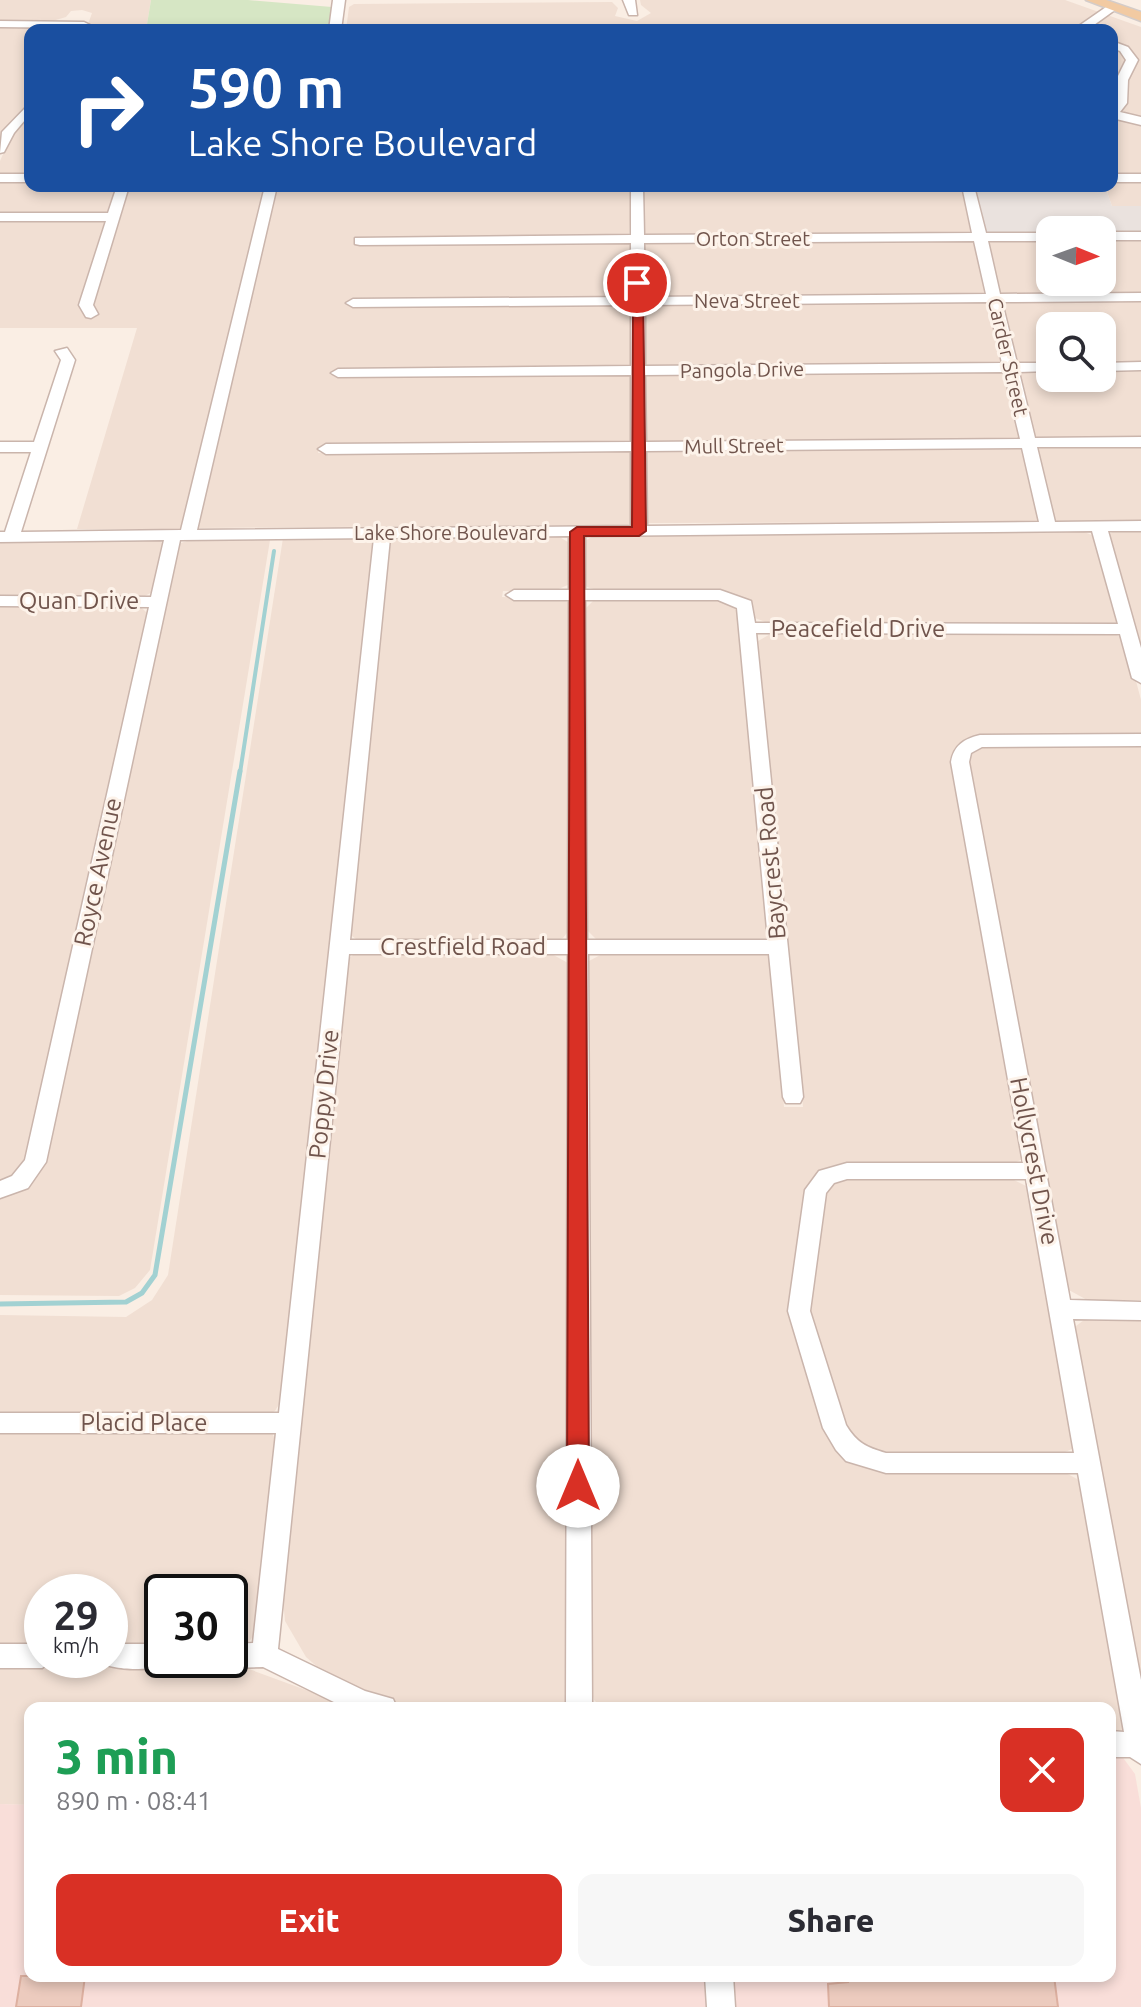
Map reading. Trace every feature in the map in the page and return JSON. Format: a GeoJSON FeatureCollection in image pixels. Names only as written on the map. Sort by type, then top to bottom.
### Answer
{"type":"FeatureCollection","features":[{"type":"Feature","properties":{"kind":"main road"},"geometry":{"type":"LineString","coordinates":[[1093,0],[1141,17]]}},
{"type":"Feature","properties":{"kind":"street"},"geometry":{"type":"LineString","coordinates":[[336,24],[339,0]]}},
{"type":"Feature","properties":{"kind":"street"},"geometry":{"type":"LineString","coordinates":[[629,0],[633,13]]}},
{"type":"Feature","properties":{"kind":"street"},"geometry":{"type":"LineString","coordinates":[[1086,24],[1094,17],[1118,9]]}},
{"type":"Feature","properties":{"kind":"street"},"geometry":{"type":"LineString","coordinates":[[1099,24],[1118,9]]}},
{"type":"Feature","properties":{"kind":"street"},"geometry":{"type":"LineString","coordinates":[[0,24],[85,23]]}},
{"type":"Feature","properties":{"kind":"street"},"geometry":{"type":"LineString","coordinates":[[1118,46],[1132,60],[1122,80],[1118,107]]}},
{"type":"Feature","properties":{"kind":"street"},"geometry":{"type":"LineString","coordinates":[[0,149],[8,132],[24,114]]}},
{"type":"Feature","properties":{"kind":"street"},"geometry":{"type":"LineString","coordinates":[[1118,115],[1141,121]]}},
{"type":"Feature","properties":{"kind":"street"},"geometry":{"type":"LineString","coordinates":[[0,178],[24,178]]}},
{"type":"Feature","properties":{"kind":"street"},"geometry":{"type":"LineString","coordinates":[[1118,178],[1141,178]]}},
{"type":"Feature","properties":{"kind":"street"},"geometry":{"type":"LineString","coordinates":[[91,314],[86,305],[121,192]]}},
{"type":"Feature","properties":{"kind":"street","name":"Royce Avenue"},"geometry":{"type":"LineString","coordinates":[[0,1190],[20,1182],[35,1162],[158,602],[180,535],[269,192]]}},
{"type":"Feature","properties":{"kind":"street"},"geometry":{"type":"LineString","coordinates":[[637,192],[639,531]]}},
{"type":"Feature","properties":{"kind":"street","name":"Carder Street"},"geometry":{"type":"LineString","coordinates":[[969,192],[1048,527]]}},
{"type":"Feature","properties":{"kind":"street"},"geometry":{"type":"LineString","coordinates":[[0,217],[114,217]]}},
{"type":"Feature","properties":{"kind":"street"},"geometry":{"type":"LineString","coordinates":[[1116,236],[1141,236]]}},
{"type":"Feature","properties":{"kind":"street","name":"Orton Street"},"geometry":{"type":"LineString","coordinates":[[360,241],[1036,237]]}},
{"type":"Feature","properties":{"kind":"street","name":"Neva Street"},"geometry":{"type":"LineString","coordinates":[[353,303],[1141,297]]}},
{"type":"Feature","properties":{"kind":"street"},"geometry":{"type":"LineString","coordinates":[[6,537],[68,360],[62,351]]}},
{"type":"Feature","properties":{"kind":"street"},"geometry":{"type":"LineString","coordinates":[[1116,367],[1141,366]]}},
{"type":"Feature","properties":{"kind":"street","name":"Pangola Drive"},"geometry":{"type":"LineString","coordinates":[[338,373],[1036,367]]}},
{"type":"Feature","properties":{"kind":"street","name":"Mull Street"},"geometry":{"type":"LineString","coordinates":[[326,449],[1141,442]]}},
{"type":"Feature","properties":{"kind":"street"},"geometry":{"type":"LineString","coordinates":[[0,447],[40,447]]}},
{"type":"Feature","properties":{"kind":"street","name":"Lake Shore Boulevard"},"geometry":{"type":"LineString","coordinates":[[6,537],[1141,526]]}},
{"type":"Feature","properties":{"kind":"street"},"geometry":{"type":"LineString","coordinates":[[1099,527],[1141,678]]}},
{"type":"Feature","properties":{"kind":"street"},"geometry":{"type":"LineString","coordinates":[[577,532],[579,1702]]}},
{"type":"Feature","properties":{"kind":"street","name":"Poppy Drive"},"geometry":{"type":"LineString","coordinates":[[265,1655],[383,533]]}},
{"type":"Feature","properties":{"kind":"street","name":"Peacefield Drive"},"geometry":{"type":"LineString","coordinates":[[514,595],[730,597],[745,605],[750,628],[1128,629]]}},
{"type":"Feature","properties":{"kind":"street","name":"Quan Drive"},"geometry":{"type":"LineString","coordinates":[[0,601],[158,602]]}},
{"type":"Feature","properties":{"kind":"street","name":"Baycrest Road"},"geometry":{"type":"LineString","coordinates":[[750,628],[793,1097]]}},
{"type":"Feature","properties":{"kind":"street","name":"Hollycrest Drive"},"geometry":{"type":"LineString","coordinates":[[1141,740],[993,740],[968,745],[961,753],[1141,1747]]}},
{"type":"Feature","properties":{"kind":"street","name":"Crestfield Road"},"geometry":{"type":"LineString","coordinates":[[340,947],[779,947]]}},
{"type":"Feature","properties":{"kind":"street"},"geometry":{"type":"LineString","coordinates":[[1036,1171],[847,1171],[827,1177],[816,1190],[799,1311],[835,1428],[854,1454],[886,1463],[1090,1463]]}},
{"type":"Feature","properties":{"kind":"street"},"geometry":{"type":"LineString","coordinates":[[1062,1309],[1141,1311]]}},
{"type":"Feature","properties":{"kind":"street","name":"Placid Place"},"geometry":{"type":"LineString","coordinates":[[0,1423],[288,1423]]}},
{"type":"Feature","properties":{"kind":"street"},"geometry":{"type":"LineString","coordinates":[[248,1655],[265,1655],[361,1702]]}},
{"type":"Feature","properties":{"kind":"street"},"geometry":{"type":"LineString","coordinates":[[0,1656],[24,1656]]}},
{"type":"Feature","properties":{"kind":"street"},"geometry":{"type":"LineString","coordinates":[[1116,1745],[1141,1747]]}},
{"type":"Feature","properties":{"kind":"street"},"geometry":{"type":"LineString","coordinates":[[719,1982],[721,2007]]}},
{"type":"Feature","properties":{"kind":"shaded area"},"geometry":{"type":"Polygon","coordinates":[[[0,0],[151,0],[147,24],[88,24],[92,13],[82,10],[71,11],[66,17],[49,22],[0,22],[0,0]]]}},
{"type":"Feature","properties":{"kind":"shaded area"},"geometry":{"type":"Polygon","coordinates":[[[640,0],[1065,0],[1141,27],[1141,176],[1118,176],[1118,24],[347,24],[349,7],[354,4],[612,2],[618,8],[615,16],[637,21],[651,13],[641,5],[640,0]]]}},
{"type":"Feature","properties":{"kind":"shaded area"},"geometry":{"type":"Polygon","coordinates":[[[0,26],[24,27],[24,109],[0,137],[0,26]]]}},
{"type":"Feature","properties":{"kind":"shaded area"},"geometry":{"type":"Polygon","coordinates":[[[24,120],[24,176],[0,174],[0,161],[10,138],[24,120]]]}},
{"type":"Feature","properties":{"kind":"shaded area"},"geometry":{"type":"Polygon","coordinates":[[[0,181],[24,181],[24,192],[266,192],[182,529],[77,529],[137,328],[0,328],[0,181]]]}},
{"type":"Feature","properties":{"kind":"shaded area"},"geometry":{"type":"Polygon","coordinates":[[[1118,181],[1141,181],[1141,206],[1112,206],[1107,192],[1118,192],[1118,181]]]}},
{"type":"Feature","properties":{"kind":"shaded area"},"geometry":{"type":"Polygon","coordinates":[[[275,192],[632,192],[629,237],[359,238],[354,244],[631,242],[633,296],[630,299],[347,301],[346,304],[627,304],[631,305],[633,364],[630,368],[331,371],[330,375],[627,374],[633,378],[633,439],[630,442],[319,449],[318,453],[626,450],[632,454],[633,522],[628,525],[195,528],[275,192]]]}},
{"type":"Feature","properties":{"kind":"shaded area"},"geometry":{"type":"Polygon","coordinates":[[[641,192],[966,192],[974,234],[644,237],[641,192]]]}},
{"type":"Feature","properties":{"kind":"shaded area"},"geometry":{"type":"Polygon","coordinates":[[[974,192],[1107,192],[1112,206],[1141,206],[1141,234],[1116,235],[1116,216],[1036,216],[1036,235],[986,234],[974,192]]]}},
{"type":"Feature","properties":{"kind":"shaded area"},"geometry":{"type":"Polygon","coordinates":[[[1141,238],[1141,295],[1116,295],[1116,239],[1141,238]]]}},
{"type":"Feature","properties":{"kind":"shaded area"},"geometry":{"type":"Polygon","coordinates":[[[1036,239],[1036,295],[1001,295],[987,241],[1036,239]]]}},
{"type":"Feature","properties":{"kind":"shaded area"},"geometry":{"type":"Polygon","coordinates":[[[975,240],[988,295],[645,300],[641,247],[651,241],[975,240]]]}},
{"type":"Feature","properties":{"kind":"shaded area"},"geometry":{"type":"Polygon","coordinates":[[[1141,301],[1141,364],[1116,365],[1116,312],[1036,312],[1036,365],[1017,365],[1000,306],[1007,303],[1141,301]]]}},
{"type":"Feature","properties":{"kind":"shaded area"},"geometry":{"type":"Polygon","coordinates":[[[990,302],[1003,364],[651,369],[643,365],[644,304],[990,302]]]}},
{"type":"Feature","properties":{"kind":"shaded area"},"geometry":{"type":"Polygon","coordinates":[[[1141,369],[1141,440],[1041,441],[1032,437],[1019,370],[1036,370],[1036,392],[1116,392],[1116,370],[1141,369]]]}},
{"type":"Feature","properties":{"kind":"shaded area"},"geometry":{"type":"Polygon","coordinates":[[[1006,372],[1020,440],[644,441],[645,375],[1006,372]]]}},
{"type":"Feature","properties":{"kind":"shaded area"},"geometry":{"type":"Polygon","coordinates":[[[1141,444],[1141,520],[1054,521],[1034,448],[1141,444]]]}},
{"type":"Feature","properties":{"kind":"shaded area"},"geometry":{"type":"Polygon","coordinates":[[[1023,446],[1039,522],[646,523],[646,451],[654,449],[1023,446]]]}},
{"type":"Feature","properties":{"kind":"shaded area"},"geometry":{"type":"Polygon","coordinates":[[[1141,529],[1141,656],[1107,537],[1112,532],[1141,529]]]}},
{"type":"Feature","properties":{"kind":"shaded area"},"geometry":{"type":"Polygon","coordinates":[[[1080,530],[1096,537],[1119,620],[1116,624],[770,624],[755,618],[749,603],[737,595],[720,591],[600,591],[587,587],[583,581],[583,542],[595,535],[1080,530]]]}},
{"type":"Feature","properties":{"kind":"shaded area"},"geometry":{"type":"Polygon","coordinates":[[[558,536],[571,544],[570,584],[554,591],[503,591],[502,597],[557,598],[568,602],[571,607],[570,929],[563,938],[552,942],[360,942],[348,933],[387,544],[402,537],[558,536]]]}},
{"type":"Feature","properties":{"kind":"shaded area"},"geometry":{"type":"Polygon","coordinates":[[[367,537],[376,542],[281,1401],[275,1411],[267,1415],[0,1415],[0,1315],[126,1317],[152,1300],[168,1275],[283,538],[367,537]]]}},
{"type":"Feature","properties":{"kind":"shaded area"},"geometry":{"type":"Polygon","coordinates":[[[157,539],[164,544],[154,591],[143,597],[0,597],[0,541],[157,539]]]}},
{"type":"Feature","properties":{"kind":"shaded area"},"geometry":{"type":"Polygon","coordinates":[[[193,539],[270,540],[150,1270],[135,1288],[119,1296],[0,1295],[0,1199],[25,1187],[175,551],[181,543],[193,539]]]}},
{"type":"Feature","properties":{"kind":"shaded area"},"geometry":{"type":"Polygon","coordinates":[[[717,598],[739,606],[770,935],[760,943],[609,942],[596,939],[584,927],[583,611],[595,599],[717,598]]]}},
{"type":"Feature","properties":{"kind":"shaded area"},"geometry":{"type":"Polygon","coordinates":[[[0,605],[139,605],[149,615],[28,1157],[21,1172],[0,1185],[0,605]]]}},
{"type":"Feature","properties":{"kind":"shaded area"},"geometry":{"type":"Polygon","coordinates":[[[774,632],[1112,633],[1125,639],[1141,700],[1141,735],[982,736],[961,743],[953,758],[1023,1159],[1009,1165],[848,1164],[809,1187],[789,1303],[824,1424],[839,1451],[854,1463],[874,1469],[1062,1471],[1077,1479],[1086,1489],[1124,1731],[1119,1736],[1116,1736],[1116,1702],[594,1700],[588,1680],[584,971],[589,961],[606,952],[761,953],[770,956],[775,961],[784,1107],[803,1107],[758,641],[774,632]]]}},
{"type":"Feature","properties":{"kind":"shaded area"},"geometry":{"type":"Polygon","coordinates":[[[1141,744],[1141,1300],[1089,1301],[1067,1289],[967,753],[975,746],[1141,744]]]}},
{"type":"Feature","properties":{"kind":"shaded area"},"geometry":{"type":"Polygon","coordinates":[[[357,952],[548,952],[568,963],[566,1702],[389,1701],[330,1678],[306,1657],[285,1621],[281,1578],[344,962],[357,952]]]}},
{"type":"Feature","properties":{"kind":"shaded area"},"geometry":{"type":"Polygon","coordinates":[[[847,1177],[1008,1177],[1030,1188],[1074,1448],[1059,1455],[876,1455],[861,1449],[842,1424],[807,1309],[824,1191],[830,1183],[847,1177]]]}},
{"type":"Feature","properties":{"kind":"shaded area"},"geometry":{"type":"Polygon","coordinates":[[[1084,1320],[1141,1321],[1141,1694],[1073,1335],[1076,1326],[1084,1320]]]}},
{"type":"Feature","properties":{"kind":"shaded area"},"geometry":{"type":"Polygon","coordinates":[[[0,1430],[262,1430],[272,1433],[277,1443],[256,1634],[248,1642],[248,1574],[144,1574],[144,1647],[128,1647],[128,1574],[24,1574],[24,1647],[0,1647],[0,1430]]]}},
{"type":"Feature","properties":{"kind":"shaded area"},"geometry":{"type":"Polygon","coordinates":[[[0,1665],[24,1665],[24,1678],[128,1678],[128,1665],[144,1665],[144,1678],[248,1678],[248,1669],[339,1702],[24,1702],[24,1805],[0,1804],[0,1665]]]}},
{"type":"Feature","properties":{"kind":"shaded area"},"geometry":{"type":"Polygon","coordinates":[[[1116,1755],[1121,1755],[1135,1774],[1141,1808],[1141,2007],[731,2007],[730,1982],[1116,1982],[1116,1755]]]}},
{"type":"Feature","properties":{"kind":"shaded area"},"geometry":{"type":"Polygon","coordinates":[[[0,1804],[24,1805],[24,1982],[705,1982],[706,2007],[0,2007],[0,1804]]]}},
{"type":"Feature","properties":{"kind":"green space"},"geometry":{"type":"Polygon","coordinates":[[[151,0],[248,0],[332,7],[330,24],[147,24],[151,0]]]}},
{"type":"Feature","properties":{"kind":"building"},"geometry":{"type":"Polygon","coordinates":[[[21,1976],[24,1976],[24,1982],[84,1982],[81,2007],[16,2007],[21,1976]]]}},
{"type":"Feature","properties":{"kind":"building"},"geometry":{"type":"Polygon","coordinates":[[[1055,1982],[1058,2007],[829,2007],[828,1984],[1055,1982]]]}},
{"type":"Feature","properties":{"kind":"waterway"},"geometry":{"type":"LineString","coordinates":[[240,773],[274,551]]}},
{"type":"Feature","properties":{"kind":"waterway"},"geometry":{"type":"LineString","coordinates":[[0,1304],[126,1302],[142,1293],[155,1275],[240,771]]}},
{"type":"Feature","properties":{"kind":"route"},"geometry":{"type":"LineString","coordinates":[[578,1486],[577,532],[639,531],[637,283]]}}]}
